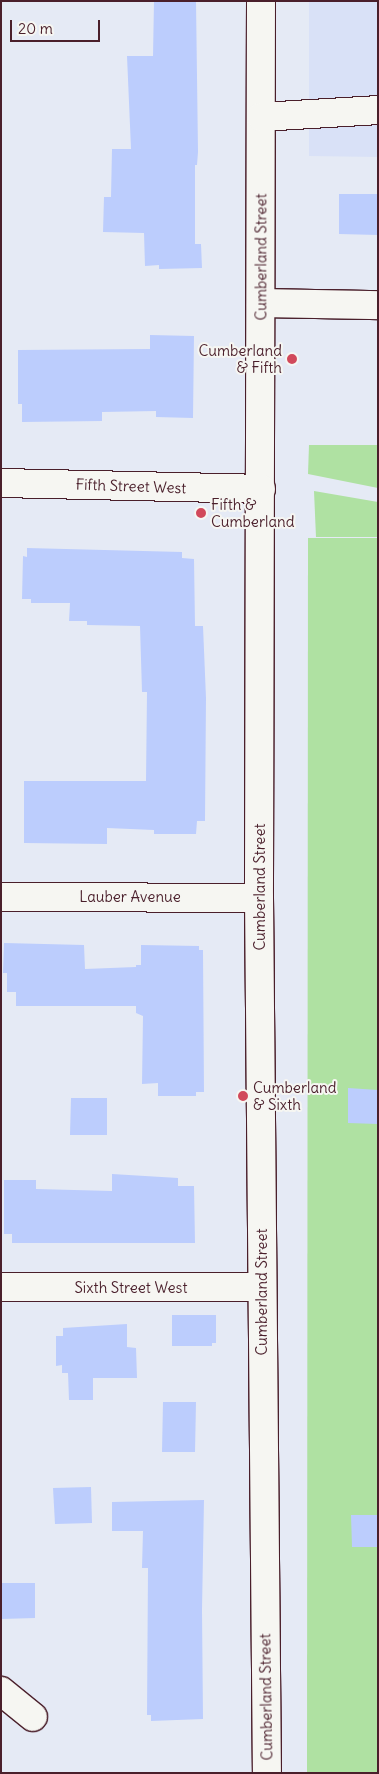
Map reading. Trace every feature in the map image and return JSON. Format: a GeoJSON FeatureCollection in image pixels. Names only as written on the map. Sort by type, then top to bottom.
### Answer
{"type":"FeatureCollection","features":[{"type":"Feature","properties":{"kind":"street","name":"Cumberland Street"},"geometry":{"type":"LineString","coordinates":[[262,1],[259,898],[261,1287],[267,1773]]}},
{"type":"Feature","properties":{"kind":"street"},"geometry":{"type":"LineString","coordinates":[[261,117],[378,110]]}},
{"type":"Feature","properties":{"kind":"street"},"geometry":{"type":"LineString","coordinates":[[261,303],[378,305]]}},
{"type":"Feature","properties":{"kind":"street","name":"Fifth Street West"},"geometry":{"type":"LineString","coordinates":[[1,483],[261,490]]}},
{"type":"Feature","properties":{"kind":"street","name":"Lauber Avenue"},"geometry":{"type":"LineString","coordinates":[[1,896],[259,898]]}},
{"type":"Feature","properties":{"kind":"street","name":"Sixth Street West"},"geometry":{"type":"LineString","coordinates":[[1,1287],[261,1287]]}},
{"type":"Feature","properties":{"kind":"street"},"geometry":{"type":"LineString","coordinates":[[1,1691],[33,1717]]}},
{"type":"Feature","properties":{"kind":"shaded area"},"geometry":{"type":"Polygon","coordinates":[[[309,1],[378,1],[378,157],[309,156],[309,1]]]}},
{"type":"Feature","properties":{"kind":"green space"},"geometry":{"type":"Polygon","coordinates":[[[309,445],[378,445],[378,488],[308,474],[309,445]]]}},
{"type":"Feature","properties":{"kind":"green space"},"geometry":{"type":"Polygon","coordinates":[[[314,491],[378,502],[378,537],[316,537],[314,491]]]}},
{"type":"Feature","properties":{"kind":"green space"},"geometry":{"type":"Polygon","coordinates":[[[308,538],[378,538],[378,1773],[307,1773],[308,538]]]}},
{"type":"Feature","properties":{"kind":"building"},"geometry":{"type":"Polygon","coordinates":[[[154,1],[196,1],[198,152],[197,165],[195,165],[195,244],[201,244],[202,268],[159,269],[159,265],[145,266],[144,233],[103,232],[104,197],[111,197],[112,149],[131,149],[127,56],[153,56],[154,1]]]}},
{"type":"Feature","properties":{"kind":"building"},"geometry":{"type":"Polygon","coordinates":[[[339,194],[378,194],[378,235],[339,234],[339,194]]]}},
{"type":"Feature","properties":{"kind":"building"},"geometry":{"type":"Polygon","coordinates":[[[150,335],[194,336],[193,418],[156,417],[156,411],[102,412],[102,421],[22,422],[22,404],[18,404],[18,350],[150,349],[150,335]]]}},
{"type":"Feature","properties":{"kind":"building"},"geometry":{"type":"Polygon","coordinates":[[[27,548],[182,552],[182,558],[194,559],[195,626],[203,626],[206,698],[205,821],[197,821],[196,834],[154,834],[154,830],[107,828],[107,844],[24,843],[24,781],[146,781],[147,692],[142,692],[140,626],[87,625],[87,621],[69,621],[70,603],[31,603],[31,599],[22,599],[23,556],[27,557],[27,548]]]}},
{"type":"Feature","properties":{"kind":"building"},"geometry":{"type":"Polygon","coordinates":[[[4,943],[84,945],[85,969],[136,967],[136,965],[141,965],[141,945],[199,946],[199,950],[203,950],[204,1092],[196,1092],[196,1096],[158,1096],[158,1083],[142,1084],[143,1016],[136,1013],[136,1006],[16,1006],[16,992],[7,992],[7,973],[3,973],[4,943]]]}},
{"type":"Feature","properties":{"kind":"building"},"geometry":{"type":"Polygon","coordinates":[[[348,1088],[378,1090],[378,1124],[348,1123],[348,1088]]]}},
{"type":"Feature","properties":{"kind":"building"},"geometry":{"type":"Polygon","coordinates":[[[71,1098],[107,1098],[107,1135],[70,1135],[71,1098]]]}},
{"type":"Feature","properties":{"kind":"building"},"geometry":{"type":"Polygon","coordinates":[[[112,1174],[178,1178],[178,1186],[194,1186],[195,1243],[12,1243],[12,1234],[4,1234],[4,1180],[36,1180],[36,1189],[112,1191],[112,1174]]]}},
{"type":"Feature","properties":{"kind":"building"},"geometry":{"type":"Polygon","coordinates":[[[172,1315],[216,1315],[216,1343],[212,1343],[212,1346],[172,1346],[172,1315]]]}},
{"type":"Feature","properties":{"kind":"building"},"geometry":{"type":"Polygon","coordinates":[[[127,1324],[127,1347],[136,1348],[137,1378],[93,1378],[93,1400],[69,1400],[68,1373],[62,1373],[62,1365],[56,1366],[56,1336],[63,1336],[63,1328],[127,1324]]]}},
{"type":"Feature","properties":{"kind":"building"},"geometry":{"type":"Polygon","coordinates":[[[163,1402],[196,1402],[195,1452],[162,1452],[163,1402]]]}},
{"type":"Feature","properties":{"kind":"building"},"geometry":{"type":"Polygon","coordinates":[[[91,1487],[92,1523],[55,1524],[53,1488],[91,1487]]]}},
{"type":"Feature","properties":{"kind":"building"},"geometry":{"type":"Polygon","coordinates":[[[204,1500],[203,1719],[151,1721],[151,1715],[147,1715],[148,1568],[142,1568],[143,1531],[112,1531],[112,1502],[204,1500]]]}},
{"type":"Feature","properties":{"kind":"building"},"geometry":{"type":"Polygon","coordinates":[[[351,1515],[378,1515],[378,1547],[352,1547],[351,1515]]]}},
{"type":"Feature","properties":{"kind":"building"},"geometry":{"type":"Polygon","coordinates":[[[1,1583],[35,1583],[35,1618],[1,1619],[1,1583]]]}},
{"type":"Feature","properties":{"kind":"place","name":"Cumberland & Fifth"},"geometry":{"type":"Point","coordinates":[292,359]}},
{"type":"Feature","properties":{"kind":"place","name":"Fifth & Cumberland"},"geometry":{"type":"Point","coordinates":[201,513]}},
{"type":"Feature","properties":{"kind":"place","name":"Cumberland & Sixth"},"geometry":{"type":"Point","coordinates":[243,1096]}}]}
